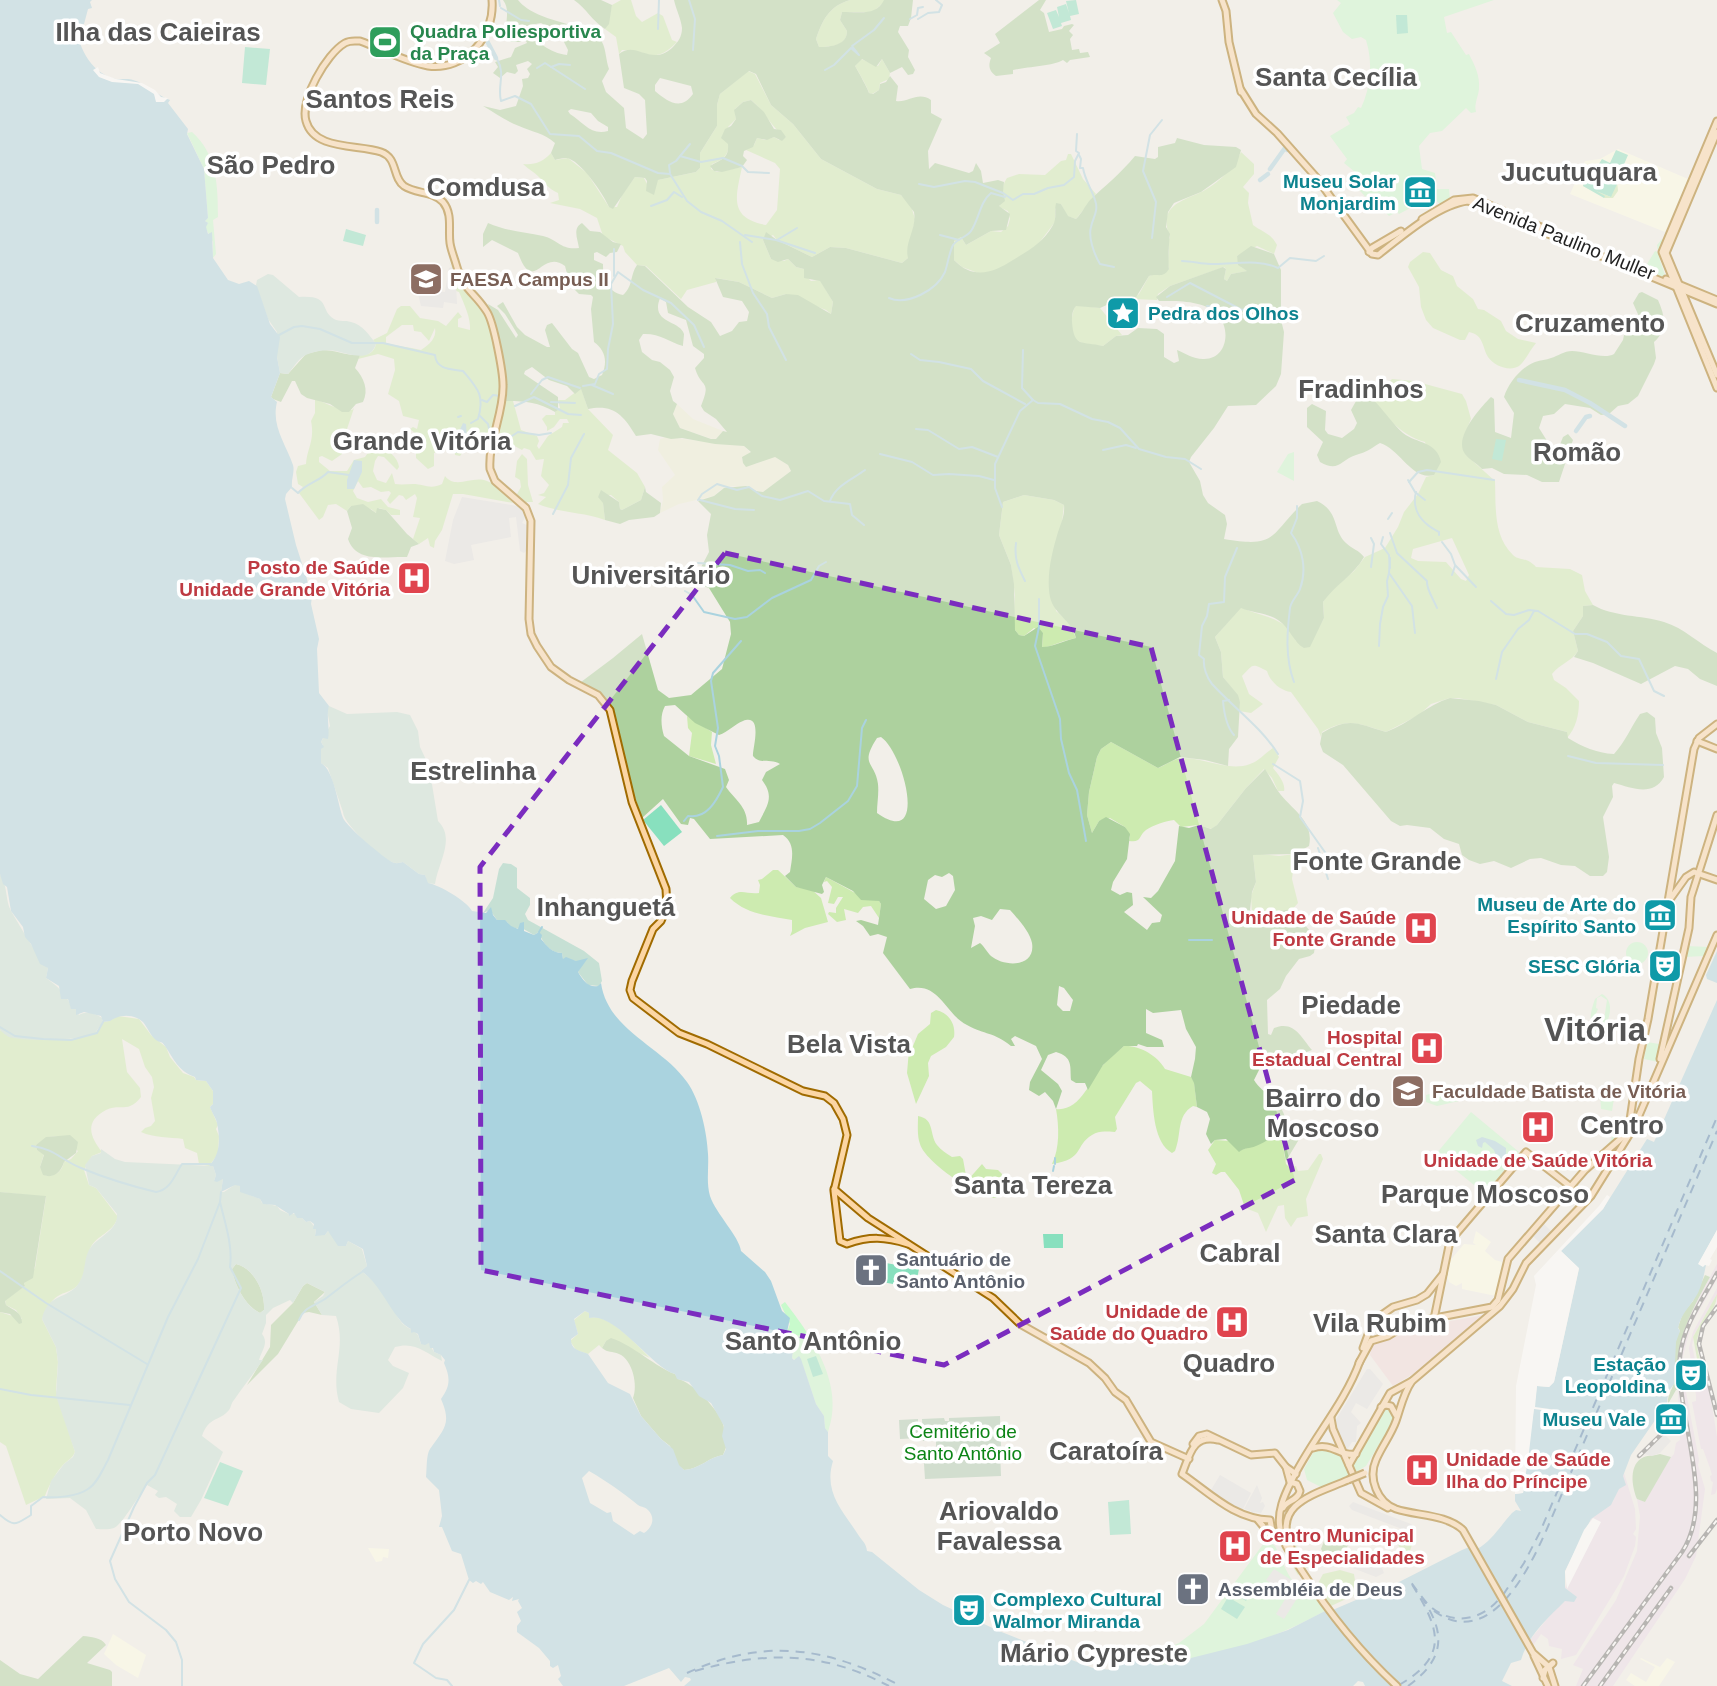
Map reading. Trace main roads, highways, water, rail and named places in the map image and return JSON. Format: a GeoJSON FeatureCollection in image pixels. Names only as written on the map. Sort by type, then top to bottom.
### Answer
{"type":"FeatureCollection","features":[{"type":"Feature","properties":{"kind":"main road"},"geometry":{"type":"LineString","coordinates":[[492,0],[492,15],[486,35],[472,51],[457,61],[437,66],[424,65],[362,42],[350,41],[343,44],[310,91],[305,113],[307,124],[312,132],[332,143],[383,153],[393,162],[401,183],[439,199],[447,207],[451,246],[461,281],[491,319],[503,383],[490,469],[495,481],[526,508],[531,521],[531,634],[551,667],[569,681],[598,695],[610,710],[632,802],[666,889],[667,908],[661,921],[653,929],[632,981],[630,990],[633,998],[679,1033],[803,1091],[828,1097],[840,1111],[846,1129],[846,1144],[835,1184],[838,1236],[841,1242],[847,1244],[879,1237],[908,1244]]}},
{"type":"Feature","properties":{"kind":"main road"},"geometry":{"type":"LineString","coordinates":[[1222,0],[1241,90],[1252,109],[1316,177],[1369,252]]}},
{"type":"Feature","properties":{"kind":"main road"},"geometry":{"type":"LineString","coordinates":[[1669,238],[1717,121]]}},
{"type":"Feature","properties":{"kind":"main road"},"geometry":{"type":"LineString","coordinates":[[1717,132],[1662,254],[1717,388]]}},
{"type":"Feature","properties":{"kind":"main road","name":"Avenida Paulino Muller"},"geometry":{"type":"LineString","coordinates":[[1396,237],[1382,253],[1375,256],[1369,252],[1448,203],[1457,199],[1473,198],[1717,302]]}},
{"type":"Feature","properties":{"kind":"main road"},"geometry":{"type":"LineString","coordinates":[[1349,223],[1366,243],[1377,247]]}},
{"type":"Feature","properties":{"kind":"main road"},"geometry":{"type":"LineString","coordinates":[[1677,286],[1717,375]]}},
{"type":"Feature","properties":{"kind":"main road","name":"Avenida Paulino Muller"},"geometry":{"type":"LineString","coordinates":[[1677,286],[1692,295],[1717,302]]}},
{"type":"Feature","properties":{"kind":"main road"},"geometry":{"type":"LineString","coordinates":[[1685,299],[1692,295]]}},
{"type":"Feature","properties":{"kind":"main road"},"geometry":{"type":"LineString","coordinates":[[1399,1686],[1347,1629],[1282,1535],[1279,1517],[1290,1482],[1332,1415],[1373,1340],[1388,1336],[1409,1322],[1488,1309],[1496,1303],[1506,1261],[1592,1164],[1618,1143],[1627,1130],[1698,739],[1717,724]]}},
{"type":"Feature","properties":{"kind":"main road"},"geometry":{"type":"LineString","coordinates":[[1698,739],[1717,749]]}},
{"type":"Feature","properties":{"kind":"main road"},"geometry":{"type":"LineString","coordinates":[[1655,1079],[1690,922],[1690,900],[1717,816]]}},
{"type":"Feature","properties":{"kind":"main road"},"geometry":{"type":"LineString","coordinates":[[1668,901],[1686,877],[1698,872],[1717,880]]}},
{"type":"Feature","properties":{"kind":"main road"},"geometry":{"type":"LineString","coordinates":[[1349,1468],[1349,1463],[1394,1389],[1412,1381],[1490,1315],[1509,1296],[1526,1263],[1591,1196],[1628,1138],[1717,935]]}},
{"type":"Feature","properties":{"kind":"main road"},"geometry":{"type":"LineString","coordinates":[[1434,1319],[1450,1241],[1526,1152],[1571,1187]]}},
{"type":"Feature","properties":{"kind":"main road"},"geometry":{"type":"LineString","coordinates":[[835,1184],[858,1211],[993,1298],[1020,1324],[1089,1363],[1115,1392],[1126,1400],[1151,1443],[1188,1459]]}},
{"type":"Feature","properties":{"kind":"main road"},"geometry":{"type":"LineString","coordinates":[[879,1225],[883,1231],[879,1237]]}},
{"type":"Feature","properties":{"kind":"main road"},"geometry":{"type":"LineString","coordinates":[[1359,1363],[1367,1332],[1373,1321],[1393,1307],[1427,1294],[1443,1274]]}},
{"type":"Feature","properties":{"kind":"main road"},"geometry":{"type":"LineString","coordinates":[[1290,1545],[1285,1527],[1292,1508],[1365,1472],[1374,1463],[1396,1420],[1403,1395],[1412,1381]]}},
{"type":"Feature","properties":{"kind":"main road"},"geometry":{"type":"LineString","coordinates":[[1381,1407],[1391,1406],[1396,1412],[1396,1420]]}},
{"type":"Feature","properties":{"kind":"main road"},"geometry":{"type":"LineString","coordinates":[[1332,1415],[1332,1426],[1342,1452],[1364,1496],[1397,1512],[1418,1515]]}},
{"type":"Feature","properties":{"kind":"main road"},"geometry":{"type":"LineString","coordinates":[[1258,1520],[1267,1538],[1272,1534],[1272,1521],[1258,1520],[1222,1505],[1183,1471],[1199,1436],[1208,1434],[1251,1455],[1275,1453],[1286,1467],[1296,1474]]}},
{"type":"Feature","properties":{"kind":"main road"},"geometry":{"type":"LineString","coordinates":[[1311,1448],[1328,1445],[1349,1455],[1356,1454]]}},
{"type":"Feature","properties":{"kind":"main road"},"geometry":{"type":"LineString","coordinates":[[1374,1463],[1374,1484],[1382,1500],[1396,1509],[1458,1526],[1468,1538],[1529,1646],[1548,1686]]}},
{"type":"Feature","properties":{"kind":"main road"},"geometry":{"type":"LineString","coordinates":[[1286,1467],[1290,1482]]}},
{"type":"Feature","properties":{"kind":"main road"},"geometry":{"type":"LineString","coordinates":[[1290,1482],[1297,1484],[1300,1491],[1298,1497],[1288,1502],[1283,1509],[1283,1532],[1295,1557]]}},
{"type":"Feature","properties":{"kind":"main road"},"geometry":{"type":"LineString","coordinates":[[1533,1654],[1551,1665]]}},
{"type":"Feature","properties":{"kind":"main road"},"geometry":{"type":"LineString","coordinates":[[1544,1678],[1544,1671],[1551,1665]]}},
{"type":"Feature","properties":{"kind":"main road"},"geometry":{"type":"LineString","coordinates":[[1551,1665],[1555,1686]]}},
{"type":"Feature","properties":{"kind":"water"},"geometry":{"type":"Polygon","coordinates":[[[0,0],[92,0],[92,8],[88,9],[84,24],[77,28],[84,52],[94,67],[108,77],[131,79],[170,100],[168,103],[188,129],[187,134],[204,169],[208,218],[205,221],[213,226],[208,223],[206,227],[208,234],[212,232],[213,258],[228,280],[239,284],[249,281],[257,286],[270,324],[280,337],[277,357],[280,373],[271,397],[277,402],[276,419],[293,467],[292,487],[285,499],[309,594],[312,596],[311,604],[319,639],[319,693],[329,706],[328,739],[323,738],[321,742],[324,747],[321,749],[321,763],[332,780],[343,818],[358,835],[388,860],[403,862],[419,874],[425,875],[428,883],[452,894],[472,911],[486,913],[491,907],[497,920],[505,920],[518,929],[520,923],[524,922],[524,931],[534,935],[539,932],[545,944],[562,953],[563,959],[566,957],[576,961],[588,958],[578,972],[584,980],[594,986],[601,983],[614,1014],[687,1082],[696,1098],[704,1126],[710,1196],[741,1251],[765,1272],[771,1281],[782,1311],[790,1318],[787,1332],[794,1342],[792,1358],[794,1360],[799,1356],[801,1359],[828,1432],[828,1456],[833,1461],[833,1492],[867,1551],[943,1605],[1069,1659],[1093,1668],[1112,1670],[1127,1659],[1163,1665],[1247,1644],[1288,1630],[1325,1611],[1377,1591],[1384,1585],[1397,1583],[1462,1550],[1482,1546],[1512,1513],[1521,1511],[1515,1501],[1515,1494],[1522,1493],[1537,1386],[1549,1387],[1554,1382],[1579,1269],[1561,1251],[1603,1209],[1647,1139],[1654,1142],[1717,1000],[1717,1230],[1700,1261],[1706,1265],[1699,1290],[1679,1323],[1674,1384],[1668,1392],[1667,1403],[1631,1455],[1623,1476],[1626,1485],[1619,1489],[1611,1505],[1591,1519],[1565,1571],[1565,1588],[1577,1597],[1574,1602],[1565,1601],[1552,1614],[1534,1635],[1521,1660],[1511,1663],[1502,1681],[1512,1686],[1365,1686],[1358,1681],[1353,1686],[684,1686],[690,1678],[685,1677],[681,1682],[669,1668],[624,1686],[563,1686],[558,1679],[561,1676],[558,1665],[553,1668],[550,1666],[550,1661],[539,1648],[517,1632],[521,1621],[517,1612],[522,1608],[519,1599],[512,1601],[513,1597],[509,1600],[490,1592],[483,1582],[473,1583],[469,1580],[461,1554],[452,1551],[442,1527],[439,1527],[442,1516],[439,1490],[426,1477],[429,1452],[443,1431],[446,1421],[441,1399],[448,1381],[445,1360],[430,1348],[429,1343],[421,1344],[418,1334],[411,1333],[411,1329],[399,1319],[375,1285],[361,1271],[367,1266],[363,1249],[348,1241],[346,1246],[338,1246],[328,1231],[325,1235],[315,1236],[316,1229],[313,1229],[314,1224],[310,1221],[297,1218],[294,1213],[289,1216],[275,1205],[263,1204],[260,1199],[240,1192],[240,1186],[235,1185],[221,1192],[223,1179],[214,1181],[216,1175],[213,1166],[209,1166],[218,1151],[219,1140],[216,1121],[210,1107],[213,1104],[213,1091],[206,1081],[196,1080],[180,1068],[164,1044],[154,1038],[139,1019],[126,1016],[103,1022],[101,1016],[84,1012],[76,1015],[76,1009],[71,1009],[68,999],[61,999],[59,986],[46,978],[48,968],[40,964],[25,937],[23,927],[11,911],[7,887],[0,874],[0,0]],[[585,1311],[574,1319],[578,1334],[571,1339],[573,1346],[576,1350],[588,1354],[608,1383],[630,1394],[641,1416],[673,1449],[679,1465],[684,1470],[690,1469],[723,1455],[726,1449],[722,1436],[724,1426],[711,1403],[699,1396],[689,1382],[677,1379],[675,1374],[665,1369],[621,1331],[599,1318],[589,1318],[589,1313],[585,1311]],[[589,1471],[582,1478],[590,1503],[607,1513],[611,1512],[613,1521],[634,1535],[647,1531],[652,1519],[648,1510],[589,1471]]]}},
{"type":"Feature","properties":{"kind":"water"},"geometry":{"type":"Polygon","coordinates":[[[463,423],[466,424],[467,437],[460,452],[455,453],[456,438],[463,423]]]}},
{"type":"Feature","properties":{"kind":"water"},"geometry":{"type":"Polygon","coordinates":[[[354,460],[362,461],[362,472],[354,489],[347,489],[347,480],[354,460]]]}},
{"type":"Feature","properties":{"kind":"water"},"geometry":{"type":"Polygon","coordinates":[[[1717,951],[1717,983],[1707,979],[1706,975],[1717,951]]]}},
{"type":"Feature","properties":{"kind":"water"},"geometry":{"type":"Polygon","coordinates":[[[1482,1137],[1506,1148],[1506,1157],[1497,1158],[1494,1150],[1485,1142],[1482,1148],[1478,1146],[1476,1140],[1482,1137]]]}},
{"type":"Feature","properties":{"kind":"waterway"},"geometry":{"type":"LineString","coordinates":[[499,0],[500,6]]}},
{"type":"Feature","properties":{"kind":"waterway"},"geometry":{"type":"LineString","coordinates":[[658,29],[659,0]]}},
{"type":"Feature","properties":{"kind":"waterway"},"geometry":{"type":"LineString","coordinates":[[689,0],[695,19],[693,50]]}},
{"type":"Feature","properties":{"kind":"waterway"},"geometry":{"type":"LineString","coordinates":[[918,19],[928,13],[939,12],[942,5],[936,0]]}},
{"type":"Feature","properties":{"kind":"waterway"},"geometry":{"type":"LineString","coordinates":[[910,19],[917,15],[918,8],[923,7]]}},
{"type":"Feature","properties":{"kind":"waterway"},"geometry":{"type":"LineString","coordinates":[[501,8],[521,20],[529,21]]}},
{"type":"Feature","properties":{"kind":"waterway"},"geometry":{"type":"LineString","coordinates":[[825,70],[851,48],[859,55],[852,46],[874,30],[884,18]]}},
{"type":"Feature","properties":{"kind":"waterway"},"geometry":{"type":"LineString","coordinates":[[487,41],[496,58]]}},
{"type":"Feature","properties":{"kind":"waterway"},"geometry":{"type":"LineString","coordinates":[[497,59],[501,70],[501,101],[515,96],[531,104],[550,134],[579,136],[597,151],[611,153],[658,173],[670,174],[687,201],[752,242]]}},
{"type":"Feature","properties":{"kind":"waterway"},"geometry":{"type":"LineString","coordinates":[[537,68],[545,63],[585,89]]}},
{"type":"Feature","properties":{"kind":"waterway"},"geometry":{"type":"LineString","coordinates":[[551,67],[559,64],[570,65]]}},
{"type":"Feature","properties":{"kind":"waterway"},"geometry":{"type":"LineString","coordinates":[[1152,238],[1156,202],[1143,171],[1150,135],[1162,120]]}},
{"type":"Feature","properties":{"kind":"waterway"},"geometry":{"type":"LineString","coordinates":[[919,184],[934,187],[965,181],[975,182],[1013,200],[1023,194],[1034,194],[1064,185],[1074,177],[1075,161],[1079,153],[1076,151],[1077,134]]}},
{"type":"Feature","properties":{"kind":"waterway"},"geometry":{"type":"LineString","coordinates":[[670,173],[669,165],[676,161],[690,144]]}},
{"type":"Feature","properties":{"kind":"waterway"},"geometry":{"type":"LineString","coordinates":[[1270,169],[1285,148],[1287,150]]}},
{"type":"Feature","properties":{"kind":"waterway"},"geometry":{"type":"LineString","coordinates":[[1079,155],[1080,168],[1083,168],[1096,204],[1090,231],[1092,246],[1100,264],[1114,267]]}},
{"type":"Feature","properties":{"kind":"waterway"},"geometry":{"type":"LineString","coordinates":[[680,156],[701,162],[723,158],[742,166],[748,172],[769,173]]}},
{"type":"Feature","properties":{"kind":"waterway"},"geometry":{"type":"LineString","coordinates":[[1260,180],[1268,174]]}},
{"type":"Feature","properties":{"kind":"waterway"},"geometry":{"type":"LineString","coordinates":[[651,206],[667,200],[674,192],[682,197]]}},
{"type":"Feature","properties":{"kind":"waterway"},"geometry":{"type":"LineString","coordinates":[[889,298],[913,298],[935,285],[945,272],[953,245],[971,231],[987,197],[991,193],[1005,197]]}},
{"type":"Feature","properties":{"kind":"waterway"},"geometry":{"type":"LineString","coordinates":[[377,210],[377,222]]}},
{"type":"Feature","properties":{"kind":"waterway"},"geometry":{"type":"LineString","coordinates":[[777,240],[797,228]]}},
{"type":"Feature","properties":{"kind":"waterway"},"geometry":{"type":"LineString","coordinates":[[745,235],[776,240],[815,253]]}},
{"type":"Feature","properties":{"kind":"waterway"},"geometry":{"type":"LineString","coordinates":[[940,235],[959,240]]}},
{"type":"Feature","properties":{"kind":"waterway"},"geometry":{"type":"LineString","coordinates":[[740,242],[742,264],[753,293],[767,314],[769,327],[786,360]]}},
{"type":"Feature","properties":{"kind":"waterway"},"geometry":{"type":"LineString","coordinates":[[614,249],[614,276]]}},
{"type":"Feature","properties":{"kind":"waterway"},"geometry":{"type":"LineString","coordinates":[[1182,261],[1210,264],[1253,263],[1278,268],[1290,258],[1316,261],[1324,256]]}},
{"type":"Feature","properties":{"kind":"waterway"},"geometry":{"type":"LineString","coordinates":[[583,386],[595,384],[599,374],[607,369],[613,324],[611,284],[618,272],[643,290],[671,303],[694,325],[704,347]]}},
{"type":"Feature","properties":{"kind":"waterway"},"geometry":{"type":"LineString","coordinates":[[1167,297],[1190,283],[1242,310]]}},
{"type":"Feature","properties":{"kind":"waterway"},"geometry":{"type":"LineString","coordinates":[[1207,306],[1238,311],[1250,308],[1280,311]]}},
{"type":"Feature","properties":{"kind":"waterway"},"geometry":{"type":"LineString","coordinates":[[279,335],[302,326],[320,329],[352,343],[383,343],[435,355],[441,366],[463,371],[479,393],[481,404],[478,419],[471,423]]}},
{"type":"Feature","properties":{"kind":"waterway"},"geometry":{"type":"LineString","coordinates":[[1023,350],[1022,388],[1033,400]]}},
{"type":"Feature","properties":{"kind":"waterway"},"geometry":{"type":"LineString","coordinates":[[911,354],[920,360],[971,369],[983,381],[1025,404]]}},
{"type":"Feature","properties":{"kind":"waterway"},"geometry":{"type":"LineString","coordinates":[[531,394],[542,380],[548,377],[580,388]]}},
{"type":"Feature","properties":{"kind":"waterway"},"geometry":{"type":"LineString","coordinates":[[1519,380],[1565,390],[1625,426]]}},
{"type":"Feature","properties":{"kind":"waterway"},"geometry":{"type":"LineString","coordinates":[[592,385],[613,394]]}},
{"type":"Feature","properties":{"kind":"waterway"},"geometry":{"type":"LineString","coordinates":[[482,400],[487,402],[493,395],[500,396]]}},
{"type":"Feature","properties":{"kind":"waterway"},"geometry":{"type":"LineString","coordinates":[[515,406],[534,397],[568,414],[581,415]]}},
{"type":"Feature","properties":{"kind":"waterway"},"geometry":{"type":"LineString","coordinates":[[1002,507],[995,488],[995,464],[1020,411],[1033,400],[1038,403],[1060,404],[1092,419],[1108,422],[1120,428],[1139,449],[1185,459],[1201,469]]}},
{"type":"Feature","properties":{"kind":"waterway"},"geometry":{"type":"LineString","coordinates":[[551,402],[575,403]]}},
{"type":"Feature","properties":{"kind":"waterway"},"geometry":{"type":"LineString","coordinates":[[479,415],[488,424],[491,437]]}},
{"type":"Feature","properties":{"kind":"waterway"},"geometry":{"type":"LineString","coordinates":[[1576,431],[1586,417],[1590,416]]}},
{"type":"Feature","properties":{"kind":"waterway"},"geometry":{"type":"LineString","coordinates":[[916,429],[928,430],[959,449],[972,447],[998,457]]}},
{"type":"Feature","properties":{"kind":"waterway"},"geometry":{"type":"LineString","coordinates":[[506,440],[518,432],[539,435],[551,433]]}},
{"type":"Feature","properties":{"kind":"waterway"},"geometry":{"type":"LineString","coordinates":[[553,514],[568,485],[571,458],[584,434]]}},
{"type":"Feature","properties":{"kind":"waterway"},"geometry":{"type":"LineString","coordinates":[[1103,450],[1126,445],[1136,448]]}},
{"type":"Feature","properties":{"kind":"waterway"},"geometry":{"type":"LineString","coordinates":[[880,454],[912,462],[933,475],[979,476],[994,480]]}},
{"type":"Feature","properties":{"kind":"waterway"},"geometry":{"type":"LineString","coordinates":[[830,501],[841,487],[865,470]]}},
{"type":"Feature","properties":{"kind":"waterway"},"geometry":{"type":"LineString","coordinates":[[1409,482],[1418,472],[1427,470],[1494,480]]}},
{"type":"Feature","properties":{"kind":"waterway"},"geometry":{"type":"LineString","coordinates":[[292,488],[298,493],[328,472],[349,475]]}},
{"type":"Feature","properties":{"kind":"waterway"},"geometry":{"type":"LineString","coordinates":[[1408,480],[1415,492],[1425,500]]}},
{"type":"Feature","properties":{"kind":"waterway"},"geometry":{"type":"LineString","coordinates":[[698,500],[717,484],[737,490],[749,487],[762,496],[780,500],[808,491],[824,501],[850,504],[852,515],[864,525]]}},
{"type":"Feature","properties":{"kind":"waterway"},"geometry":{"type":"LineString","coordinates":[[1416,492],[1417,511],[1439,535]]}},
{"type":"Feature","properties":{"kind":"waterway"},"geometry":{"type":"LineString","coordinates":[[700,500],[735,509],[754,510]]}},
{"type":"Feature","properties":{"kind":"waterway"},"geometry":{"type":"LineString","coordinates":[[1294,682],[1288,654],[1288,626],[1291,605],[1302,582],[1303,567],[1301,553],[1291,533],[1297,518],[1297,506]]}},
{"type":"Feature","properties":{"kind":"waterway"},"geometry":{"type":"LineString","coordinates":[[1388,519],[1392,513]]}},
{"type":"Feature","properties":{"kind":"waterway"},"geometry":{"type":"LineString","coordinates":[[1390,533],[1397,553],[1427,581],[1437,608]]}},
{"type":"Feature","properties":{"kind":"waterway"},"geometry":{"type":"LineString","coordinates":[[1383,537],[1381,544],[1389,555],[1390,568]]}},
{"type":"Feature","properties":{"kind":"waterway"},"geometry":{"type":"LineString","coordinates":[[1371,538],[1374,544],[1371,567]]}},
{"type":"Feature","properties":{"kind":"waterway"},"geometry":{"type":"LineString","coordinates":[[1442,542],[1455,565],[1476,587]]}},
{"type":"Feature","properties":{"kind":"waterway"},"geometry":{"type":"LineString","coordinates":[[1016,543],[1017,563],[1025,581]]}},
{"type":"Feature","properties":{"kind":"waterway"},"geometry":{"type":"LineString","coordinates":[[1237,548],[1225,577],[1224,602],[1209,604],[1202,626],[1199,655],[1204,659],[1208,679],[1255,726],[1278,754]]}},
{"type":"Feature","properties":{"kind":"waterway"},"geometry":{"type":"LineString","coordinates":[[1390,558],[1389,573],[1412,606],[1415,633]]}},
{"type":"Feature","properties":{"kind":"waterway"},"geometry":{"type":"LineString","coordinates":[[685,591],[692,595],[704,612],[735,619],[747,617],[772,598],[811,580],[819,566],[826,562]]}},
{"type":"Feature","properties":{"kind":"waterway"},"geometry":{"type":"LineString","coordinates":[[698,563],[730,565],[765,573]]}},
{"type":"Feature","properties":{"kind":"waterway"},"geometry":{"type":"LineString","coordinates":[[1452,575],[1455,566]]}},
{"type":"Feature","properties":{"kind":"waterway"},"geometry":{"type":"LineString","coordinates":[[1379,646],[1383,607],[1388,596],[1389,573]]}},
{"type":"Feature","properties":{"kind":"waterway"},"geometry":{"type":"LineString","coordinates":[[1039,599],[1039,627],[1035,646],[1060,719],[1061,739],[1069,773],[1077,790],[1086,841]]}},
{"type":"Feature","properties":{"kind":"waterway"},"geometry":{"type":"LineString","coordinates":[[1491,601],[1506,614],[1538,611],[1575,634],[1587,634],[1607,642],[1621,656],[1639,659],[1654,691],[1664,696]]}},
{"type":"Feature","properties":{"kind":"waterway"},"geometry":{"type":"LineString","coordinates":[[1496,679],[1502,652],[1518,629],[1529,620],[1534,611],[1538,611]]}},
{"type":"Feature","properties":{"kind":"waterway"},"geometry":{"type":"LineString","coordinates":[[684,821],[688,816],[700,815],[710,808],[723,787],[715,746],[718,728],[711,681],[713,673],[741,641]]}},
{"type":"Feature","properties":{"kind":"waterway"},"geometry":{"type":"LineString","coordinates":[[1229,700],[1223,701],[1224,710],[1234,735]]}},
{"type":"Feature","properties":{"kind":"waterway"},"geometry":{"type":"LineString","coordinates":[[717,836],[758,831],[799,831],[820,823],[848,801],[857,786],[862,728],[866,720]]}},
{"type":"Feature","properties":{"kind":"waterway"},"geometry":{"type":"LineString","coordinates":[[1568,756],[1596,763],[1663,765]]}},
{"type":"Feature","properties":{"kind":"waterway"},"geometry":{"type":"LineString","coordinates":[[1273,764],[1300,781],[1303,801],[1300,817],[1327,855]]}},
{"type":"Feature","properties":{"kind":"waterway"},"geometry":{"type":"LineString","coordinates":[[1318,848],[1328,879]]}},
{"type":"Feature","properties":{"kind":"waterway"},"geometry":{"type":"LineString","coordinates":[[539,932],[542,927]]}},
{"type":"Feature","properties":{"kind":"waterway"},"geometry":{"type":"LineString","coordinates":[[1189,940],[1212,940]]}},
{"type":"Feature","properties":{"kind":"waterway"},"geometry":{"type":"LineString","coordinates":[[0,1027],[15,1036],[71,1040],[97,1033],[103,1022]]}},
{"type":"Feature","properties":{"kind":"waterway"},"geometry":{"type":"LineString","coordinates":[[32,1146],[52,1152],[99,1175],[156,1192],[169,1185],[182,1164],[211,1164]]}},
{"type":"Feature","properties":{"kind":"waterway"},"geometry":{"type":"LineString","coordinates":[[1055,1158],[1055,1164]]}},
{"type":"Feature","properties":{"kind":"waterway"},"geometry":{"type":"LineString","coordinates":[[1053,1171],[1054,1166]]}},
{"type":"Feature","properties":{"kind":"waterway"},"geometry":{"type":"LineString","coordinates":[[0,1515],[9,1522],[19,1522],[31,1515],[31,1506],[43,1497],[78,1494],[97,1480],[168,1317],[198,1259],[220,1202],[221,1192]]}},
{"type":"Feature","properties":{"kind":"waterway"},"geometry":{"type":"LineString","coordinates":[[182,1686],[182,1660],[176,1642],[166,1630],[129,1602],[115,1579],[110,1561],[134,1507],[147,1483],[155,1475],[241,1288],[230,1267],[229,1243],[220,1202]]}},
{"type":"Feature","properties":{"kind":"waterway"},"geometry":{"type":"LineString","coordinates":[[0,1271],[46,1303],[147,1364]]}},
{"type":"Feature","properties":{"kind":"waterway"},"geometry":{"type":"LineString","coordinates":[[299,1320],[307,1309],[362,1272]]}},
{"type":"Feature","properties":{"kind":"waterway"},"geometry":{"type":"LineString","coordinates":[[0,1389],[31,1395],[130,1405]]}},
{"type":"Feature","properties":{"kind":"waterway"},"geometry":{"type":"LineString","coordinates":[[452,1686],[447,1680],[436,1678],[414,1663],[423,1644],[454,1610],[469,1580]]}},
{"type":"Feature","properties":{"kind":"railway"},"geometry":{"type":"LineString","coordinates":[[1583,1686],[1682,1552],[1692,1531],[1696,1507],[1695,1483],[1680,1379],[1680,1356],[1689,1323],[1717,1273]]}},
{"type":"Feature","properties":{"kind":"railway"},"geometry":{"type":"LineString","coordinates":[[1717,1307],[1703,1326],[1699,1344],[1717,1415]]}},
{"type":"Feature","properties":{"kind":"railway"},"geometry":{"type":"LineString","coordinates":[[1639,1456],[1679,1417]]}},
{"type":"Feature","properties":{"kind":"railway"},"geometry":{"type":"LineString","coordinates":[[1689,1556],[1717,1520]]}},
{"type":"Feature","properties":{"kind":"railway"},"geometry":{"type":"LineString","coordinates":[[1600,1686],[1671,1588]]}},
{"type":"Feature","properties":{"kind":"place","name":"Quadra Poliesportiva da Praça"},"geometry":{"type":"Point","coordinates":[385,42]}},
{"type":"Feature","properties":{"kind":"place","name":"Museu Solar Monjardim"},"geometry":{"type":"Point","coordinates":[1420,192]}},
{"type":"Feature","properties":{"kind":"place","name":"FAESA Campus II"},"geometry":{"type":"Point","coordinates":[426,279]}},
{"type":"Feature","properties":{"kind":"place","name":"Pedra dos Olhos"},"geometry":{"type":"Point","coordinates":[1123,313]}},
{"type":"Feature","properties":{"kind":"place","name":"Posto de Saúde Unidade Grande Vitória"},"geometry":{"type":"Point","coordinates":[414,578]}},
{"type":"Feature","properties":{"kind":"place","name":"Museu de Arte do Espírito Santo"},"geometry":{"type":"Point","coordinates":[1660,915]}},
{"type":"Feature","properties":{"kind":"place","name":"Unidade de Saúde Fonte Grande"},"geometry":{"type":"Point","coordinates":[1421,928]}},
{"type":"Feature","properties":{"kind":"place","name":"SESC Glória"},"geometry":{"type":"Point","coordinates":[1665,966]}},
{"type":"Feature","properties":{"kind":"place","name":"Hospital Estadual Central"},"geometry":{"type":"Point","coordinates":[1427,1048]}},
{"type":"Feature","properties":{"kind":"place","name":"Faculdade Batista de Vitória"},"geometry":{"type":"Point","coordinates":[1408,1091]}},
{"type":"Feature","properties":{"kind":"place","name":"Unidade de Saúde Vitória"},"geometry":{"type":"Point","coordinates":[1538,1127]}},
{"type":"Feature","properties":{"kind":"place","name":"Santuário de Santo Antônio"},"geometry":{"type":"Point","coordinates":[871,1270]}},
{"type":"Feature","properties":{"kind":"place","name":"Unidade de Saúde do Quadro"},"geometry":{"type":"Point","coordinates":[1232,1322]}},
{"type":"Feature","properties":{"kind":"place","name":"Estação Leopoldina"},"geometry":{"type":"Point","coordinates":[1691,1375]}},
{"type":"Feature","properties":{"kind":"place","name":"Museu Vale"},"geometry":{"type":"Point","coordinates":[1671,1419]}},
{"type":"Feature","properties":{"kind":"place","name":"Unidade de Saúde Ilha do Príncipe"},"geometry":{"type":"Point","coordinates":[1422,1470]}},
{"type":"Feature","properties":{"kind":"place","name":"Centro Municipal de Especialidades"},"geometry":{"type":"Point","coordinates":[1235,1546]}},
{"type":"Feature","properties":{"kind":"place","name":"Assembléia de Deus"},"geometry":{"type":"Point","coordinates":[1193,1589]}},
{"type":"Feature","properties":{"kind":"place","name":"Complexo Cultural Walmor Miranda"},"geometry":{"type":"Point","coordinates":[969,1610]}},
{"type":"Feature","properties":{"kind":"district","name":"Ilha das Caieiras"},"geometry":{"type":"Point","coordinates":[158,32]}},
{"type":"Feature","properties":{"kind":"district","name":"Santa Cecília"},"geometry":{"type":"Point","coordinates":[1336,77]}},
{"type":"Feature","properties":{"kind":"district","name":"Santos Reis"},"geometry":{"type":"Point","coordinates":[380,99]}},
{"type":"Feature","properties":{"kind":"district","name":"São Pedro"},"geometry":{"type":"Point","coordinates":[271,165]}},
{"type":"Feature","properties":{"kind":"district","name":"Jucutuquara"},"geometry":{"type":"Point","coordinates":[1579,172]}},
{"type":"Feature","properties":{"kind":"district","name":"Comdusa"},"geometry":{"type":"Point","coordinates":[486,187]}},
{"type":"Feature","properties":{"kind":"district","name":"Cruzamento"},"geometry":{"type":"Point","coordinates":[1590,323]}},
{"type":"Feature","properties":{"kind":"district","name":"Fradinhos"},"geometry":{"type":"Point","coordinates":[1361,389]}},
{"type":"Feature","properties":{"kind":"district","name":"Grande Vitória"},"geometry":{"type":"Point","coordinates":[422,441]}},
{"type":"Feature","properties":{"kind":"district","name":"Romão"},"geometry":{"type":"Point","coordinates":[1577,452]}},
{"type":"Feature","properties":{"kind":"district","name":"Universitário"},"geometry":{"type":"Point","coordinates":[651,575]}},
{"type":"Feature","properties":{"kind":"district","name":"Estrelinha"},"geometry":{"type":"Point","coordinates":[473,771]}},
{"type":"Feature","properties":{"kind":"district","name":"Fonte Grande"},"geometry":{"type":"Point","coordinates":[1377,861]}},
{"type":"Feature","properties":{"kind":"district","name":"Inhanguetá"},"geometry":{"type":"Point","coordinates":[606,907]}},
{"type":"Feature","properties":{"kind":"district","name":"Piedade"},"geometry":{"type":"Point","coordinates":[1351,1005]}},
{"type":"Feature","properties":{"kind":"district","name":"Vitória"},"geometry":{"type":"Point","coordinates":[1595,1029]}},
{"type":"Feature","properties":{"kind":"district","name":"Bela Vista"},"geometry":{"type":"Point","coordinates":[849,1044]}},
{"type":"Feature","properties":{"kind":"district","name":"Bairro do Moscoso"},"geometry":{"type":"Point","coordinates":[1323,1113]}},
{"type":"Feature","properties":{"kind":"district","name":"Centro"},"geometry":{"type":"Point","coordinates":[1622,1125]}},
{"type":"Feature","properties":{"kind":"district","name":"Santa Tereza"},"geometry":{"type":"Point","coordinates":[1033,1185]}},
{"type":"Feature","properties":{"kind":"district","name":"Parque Moscoso"},"geometry":{"type":"Point","coordinates":[1485,1194]}},
{"type":"Feature","properties":{"kind":"district","name":"Santa Clara"},"geometry":{"type":"Point","coordinates":[1386,1234]}},
{"type":"Feature","properties":{"kind":"district","name":"Cabral"},"geometry":{"type":"Point","coordinates":[1240,1253]}},
{"type":"Feature","properties":{"kind":"district","name":"Vila Rubim"},"geometry":{"type":"Point","coordinates":[1380,1323]}},
{"type":"Feature","properties":{"kind":"district","name":"Santo Antônio"},"geometry":{"type":"Point","coordinates":[813,1341]}},
{"type":"Feature","properties":{"kind":"district","name":"Quadro"},"geometry":{"type":"Point","coordinates":[1229,1363]}},
{"type":"Feature","properties":{"kind":"district","name":"Caratoíra"},"geometry":{"type":"Point","coordinates":[1106,1451]}},
{"type":"Feature","properties":{"kind":"district","name":"Ariovaldo Favalessa"},"geometry":{"type":"Point","coordinates":[999,1526]}},
{"type":"Feature","properties":{"kind":"district","name":"Porto Novo"},"geometry":{"type":"Point","coordinates":[193,1532]}},
{"type":"Feature","properties":{"kind":"district","name":"Mário Cypreste"},"geometry":{"type":"Point","coordinates":[1094,1653]}},
{"type":"Feature","properties":{"kind":"park label","name":"Cemitério de Santo Antônio"},"geometry":{"type":"Point","coordinates":[963,1442]}}]}
